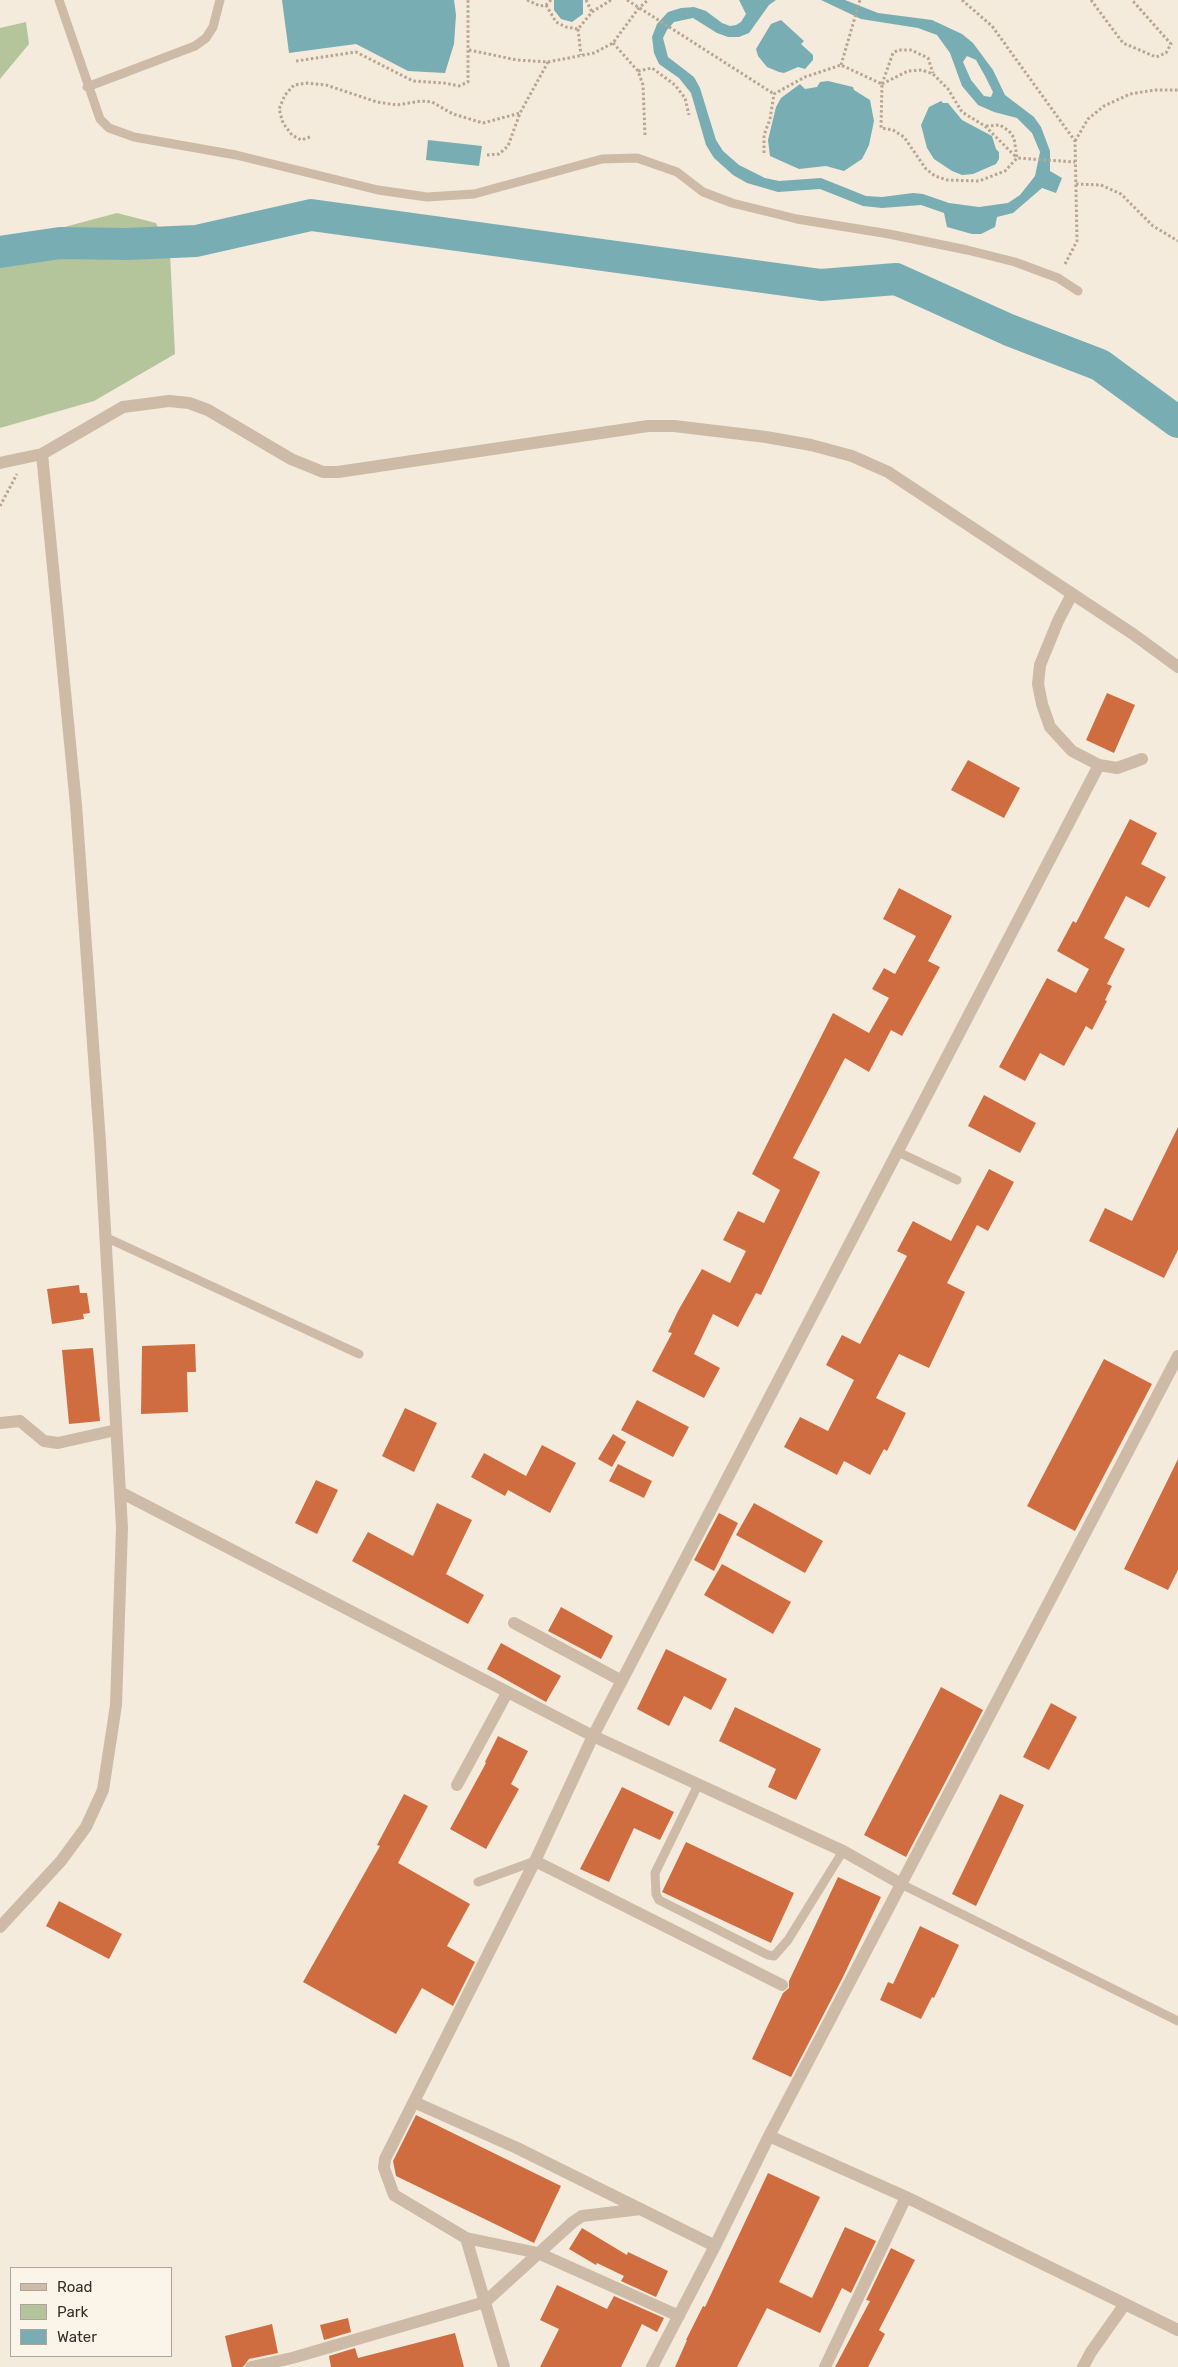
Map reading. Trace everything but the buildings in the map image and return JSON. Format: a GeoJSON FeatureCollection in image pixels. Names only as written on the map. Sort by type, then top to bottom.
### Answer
{"type":"FeatureCollection","features":[{"type":"Feature","properties":{"kind":"street"},"geometry":{"type":"LineString","coordinates":[[0,463],[42,454],[123,407],[169,401],[189,403],[208,410],[291,459],[323,472],[338,472],[648,426],[674,426],[766,437],[845,454],[888,472],[1178,667]]}},
{"type":"Feature","properties":{"kind":"street"},"geometry":{"type":"LineString","coordinates":[[0,1926],[61,1861],[86,1828],[102,1790],[116,1704],[122,1528],[105,1237],[76,806],[42,454]]}},
{"type":"Feature","properties":{"kind":"street"},"geometry":{"type":"LineString","coordinates":[[1072,594],[1049,641],[1040,665],[1038,684],[1042,704],[1050,727],[1072,751],[1099,765],[1117,768],[1142,759]]}},
{"type":"Feature","properties":{"kind":"street"},"geometry":{"type":"LineString","coordinates":[[679,2316],[538,2253],[466,2238],[394,2195],[389,2186],[384,2168],[385,2159],[535,1861],[593,1736],[896,1151],[1099,765]]}},
{"type":"Feature","properties":{"kind":"street"},"geometry":{"type":"LineString","coordinates":[[652,2367],[715,2246],[769,2136],[903,1885],[1178,1356]]}},
{"type":"Feature","properties":{"kind":"street"},"geometry":{"type":"LineString","coordinates":[[0,1422],[20,1421],[44,1441],[58,1443],[116,1430]]}},
{"type":"Feature","properties":{"kind":"street"},"geometry":{"type":"LineString","coordinates":[[120,1492],[507,1693],[593,1736],[843,1851],[903,1885]]}},
{"type":"Feature","properties":{"kind":"street"},"geometry":{"type":"LineString","coordinates":[[514,1623],[622,1681]]}},
{"type":"Feature","properties":{"kind":"street"},"geometry":{"type":"LineString","coordinates":[[457,1785],[507,1693]]}},
{"type":"Feature","properties":{"kind":"street"},"geometry":{"type":"LineString","coordinates":[[535,1861],[782,1985]]}},
{"type":"Feature","properties":{"kind":"street"},"geometry":{"type":"LineString","coordinates":[[414,2102],[517,2148],[715,2246]]}},
{"type":"Feature","properties":{"kind":"street"},"geometry":{"type":"LineString","coordinates":[[769,2136],[906,2198],[1178,2330]]}},
{"type":"Feature","properties":{"kind":"street"},"geometry":{"type":"LineString","coordinates":[[825,2367],[906,2198]]}},
{"type":"Feature","properties":{"kind":"street"},"geometry":{"type":"LineString","coordinates":[[251,2367],[293,2362],[485,2302],[557,2234],[582,2216],[641,2209]]}},
{"type":"Feature","properties":{"kind":"street"},"geometry":{"type":"LineString","coordinates":[[466,2238],[504,2367]]}},
{"type":"Feature","properties":{"kind":"street"},"geometry":{"type":"LineString","coordinates":[[1083,2367],[1091,2352],[1125,2304]]}},
{"type":"Feature","properties":{"kind":"lane"},"geometry":{"type":"LineString","coordinates":[[59,0],[87,86],[100,119],[108,128],[134,138],[236,155],[378,190],[427,197],[474,194],[602,159],[637,158],[677,172],[703,192],[732,203],[797,220],[889,234],[1015,262],[1058,278],[1078,291]]}},
{"type":"Feature","properties":{"kind":"lane"},"geometry":{"type":"LineString","coordinates":[[87,86],[195,46],[206,38],[213,27],[220,0]]}},
{"type":"Feature","properties":{"kind":"lane"},"geometry":{"type":"LineString","coordinates":[[896,1151],[957,1180]]}},
{"type":"Feature","properties":{"kind":"lane"},"geometry":{"type":"LineString","coordinates":[[105,1237],[359,1354]]}},
{"type":"Feature","properties":{"kind":"lane"},"geometry":{"type":"LineString","coordinates":[[698,1785],[655,1873],[656,1894],[659,1900],[768,1956],[774,1956],[788,1940],[843,1851]]}},
{"type":"Feature","properties":{"kind":"lane"},"geometry":{"type":"LineString","coordinates":[[478,1882],[535,1861]]}},
{"type":"Feature","properties":{"kind":"lane"},"geometry":{"type":"LineString","coordinates":[[903,1885],[1178,2021]]}},
{"type":"Feature","properties":{"kind":"path"},"geometry":{"type":"LineString","coordinates":[[296,61],[356,52],[413,81],[444,82],[459,86],[468,82],[468,0]]}},
{"type":"Feature","properties":{"kind":"path"},"geometry":{"type":"LineString","coordinates":[[528,0],[540,6],[546,5],[551,0]]}},
{"type":"Feature","properties":{"kind":"path"},"geometry":{"type":"LineString","coordinates":[[586,0],[592,12]]}},
{"type":"Feature","properties":{"kind":"path"},"geometry":{"type":"LineString","coordinates":[[581,55],[578,29],[592,12],[608,0]]}},
{"type":"Feature","properties":{"kind":"path"},"geometry":{"type":"LineString","coordinates":[[627,0],[647,15],[774,94]]}},
{"type":"Feature","properties":{"kind":"path"},"geometry":{"type":"LineString","coordinates":[[469,50],[517,60],[548,62],[594,52],[613,43],[638,9],[648,0]]}},
{"type":"Feature","properties":{"kind":"path"},"geometry":{"type":"LineString","coordinates":[[962,0],[992,26],[1075,141]]}},
{"type":"Feature","properties":{"kind":"path"},"geometry":{"type":"LineString","coordinates":[[1090,0],[1123,43],[1156,57],[1166,53],[1172,44],[1132,0]]}},
{"type":"Feature","properties":{"kind":"path"},"geometry":{"type":"LineString","coordinates":[[841,65],[860,1]]}},
{"type":"Feature","properties":{"kind":"path"},"geometry":{"type":"LineString","coordinates":[[546,5],[556,22],[566,27],[578,29]]}},
{"type":"Feature","properties":{"kind":"path"},"geometry":{"type":"LineString","coordinates":[[613,43],[638,71],[643,86],[645,136]]}},
{"type":"Feature","properties":{"kind":"path"},"geometry":{"type":"LineString","coordinates":[[1017,158],[1005,170],[978,181],[947,180],[935,176],[926,169],[904,137],[893,130],[881,128],[882,84],[893,53],[898,50],[911,50],[928,58],[933,74],[948,90],[962,112],[985,126],[1017,158],[1075,162]]}},
{"type":"Feature","properties":{"kind":"path"},"geometry":{"type":"LineString","coordinates":[[487,155],[499,154],[508,146],[520,113],[548,62]]}},
{"type":"Feature","properties":{"kind":"path"},"geometry":{"type":"LineString","coordinates":[[774,94],[805,77],[841,65],[882,84]]}},
{"type":"Feature","properties":{"kind":"path"},"geometry":{"type":"LineString","coordinates":[[638,71],[652,68],[675,85],[685,98],[689,115]]}},
{"type":"Feature","properties":{"kind":"path"},"geometry":{"type":"LineString","coordinates":[[882,84],[908,71],[922,70],[933,74]]}},
{"type":"Feature","properties":{"kind":"path"},"geometry":{"type":"LineString","coordinates":[[310,137],[302,140],[297,138],[283,123],[279,109],[285,95],[294,85],[326,85],[377,102],[397,105],[421,101],[432,102],[453,114],[483,123],[520,113]]}},
{"type":"Feature","properties":{"kind":"path"},"geometry":{"type":"LineString","coordinates":[[1058,278],[1076,241],[1075,141],[1088,119],[1104,106],[1130,94],[1156,90],[1178,90]]}},
{"type":"Feature","properties":{"kind":"path"},"geometry":{"type":"LineString","coordinates":[[764,153],[764,135],[770,119],[774,94]]}},
{"type":"Feature","properties":{"kind":"path"},"geometry":{"type":"LineString","coordinates":[[985,126],[1000,125],[1009,131],[1014,138],[1017,158]]}},
{"type":"Feature","properties":{"kind":"path"},"geometry":{"type":"LineString","coordinates":[[1076,184],[1101,185],[1121,194],[1153,226],[1178,241]]}},
{"type":"Feature","properties":{"kind":"path"},"geometry":{"type":"LineString","coordinates":[[0,506],[25,458]]}},
{"type":"Feature","properties":{"kind":"green space"},"geometry":{"type":"Polygon","coordinates":[[[26,22],[29,44],[0,79],[0,28],[26,22]]]}},
{"type":"Feature","properties":{"kind":"green space"},"geometry":{"type":"Polygon","coordinates":[[[117,213],[156,223],[170,253],[175,354],[94,401],[0,428],[0,252],[17,253],[57,229],[117,213]]]}},
{"type":"Feature","properties":{"kind":"water"},"geometry":{"type":"Polygon","coordinates":[[[282,0],[454,0],[456,15],[454,44],[445,73],[408,71],[356,44],[289,53],[282,0]]]}},
{"type":"Feature","properties":{"kind":"water"},"geometry":{"type":"Polygon","coordinates":[[[554,0],[583,0],[583,14],[572,22],[561,19],[554,10],[554,0]]]}},
{"type":"Feature","properties":{"kind":"water"},"geometry":{"type":"Polygon","coordinates":[[[739,0],[776,0],[769,5],[749,33],[739,37],[728,37],[717,33],[693,18],[674,22],[663,38],[668,57],[694,77],[700,88],[716,140],[723,151],[739,165],[765,178],[779,181],[821,178],[866,196],[882,197],[913,193],[923,194],[949,203],[979,207],[1008,203],[1020,195],[1035,176],[1040,152],[1032,133],[1017,118],[994,112],[978,105],[962,86],[950,53],[937,35],[918,28],[861,19],[821,0],[845,0],[878,13],[932,20],[962,34],[973,43],[993,70],[1005,95],[1034,117],[1041,127],[1050,151],[1050,171],[1062,178],[1056,193],[1042,188],[1013,213],[997,217],[995,227],[981,234],[972,234],[947,227],[944,213],[921,205],[882,208],[863,206],[820,189],[778,192],[747,183],[733,175],[714,158],[706,145],[691,93],[679,78],[659,64],[654,53],[652,37],[657,24],[668,12],[681,8],[694,7],[706,11],[722,23],[730,26],[741,22],[746,14],[739,0]],[[967,56],[963,62],[971,80],[984,96],[991,97],[993,92],[976,60],[967,56]]]}},
{"type":"Feature","properties":{"kind":"water"},"geometry":{"type":"Polygon","coordinates":[[[781,20],[804,41],[801,44],[813,55],[813,60],[805,69],[798,67],[784,73],[779,72],[767,67],[758,56],[756,49],[771,24],[781,20]]]}},
{"type":"Feature","properties":{"kind":"water"},"geometry":{"type":"Polygon","coordinates":[[[828,81],[853,87],[854,90],[870,100],[874,121],[869,145],[862,159],[844,171],[826,166],[799,169],[770,156],[768,140],[776,107],[781,98],[800,84],[805,89],[817,87],[820,82],[828,81]]]}},
{"type":"Feature","properties":{"kind":"water"},"geometry":{"type":"Polygon","coordinates":[[[941,101],[948,103],[962,120],[992,136],[996,149],[999,152],[999,159],[996,164],[973,174],[962,175],[934,159],[927,148],[921,125],[929,107],[941,101]]]}},
{"type":"Feature","properties":{"kind":"water"},"geometry":{"type":"Polygon","coordinates":[[[428,140],[482,146],[479,166],[426,160],[428,140]]]}},
{"type":"Feature","properties":{"kind":"waterway"},"geometry":{"type":"LineString","coordinates":[[0,252],[60,243],[127,244],[196,241],[311,215],[821,285],[896,279],[1009,330],[1100,365],[1178,422]]}}]}
